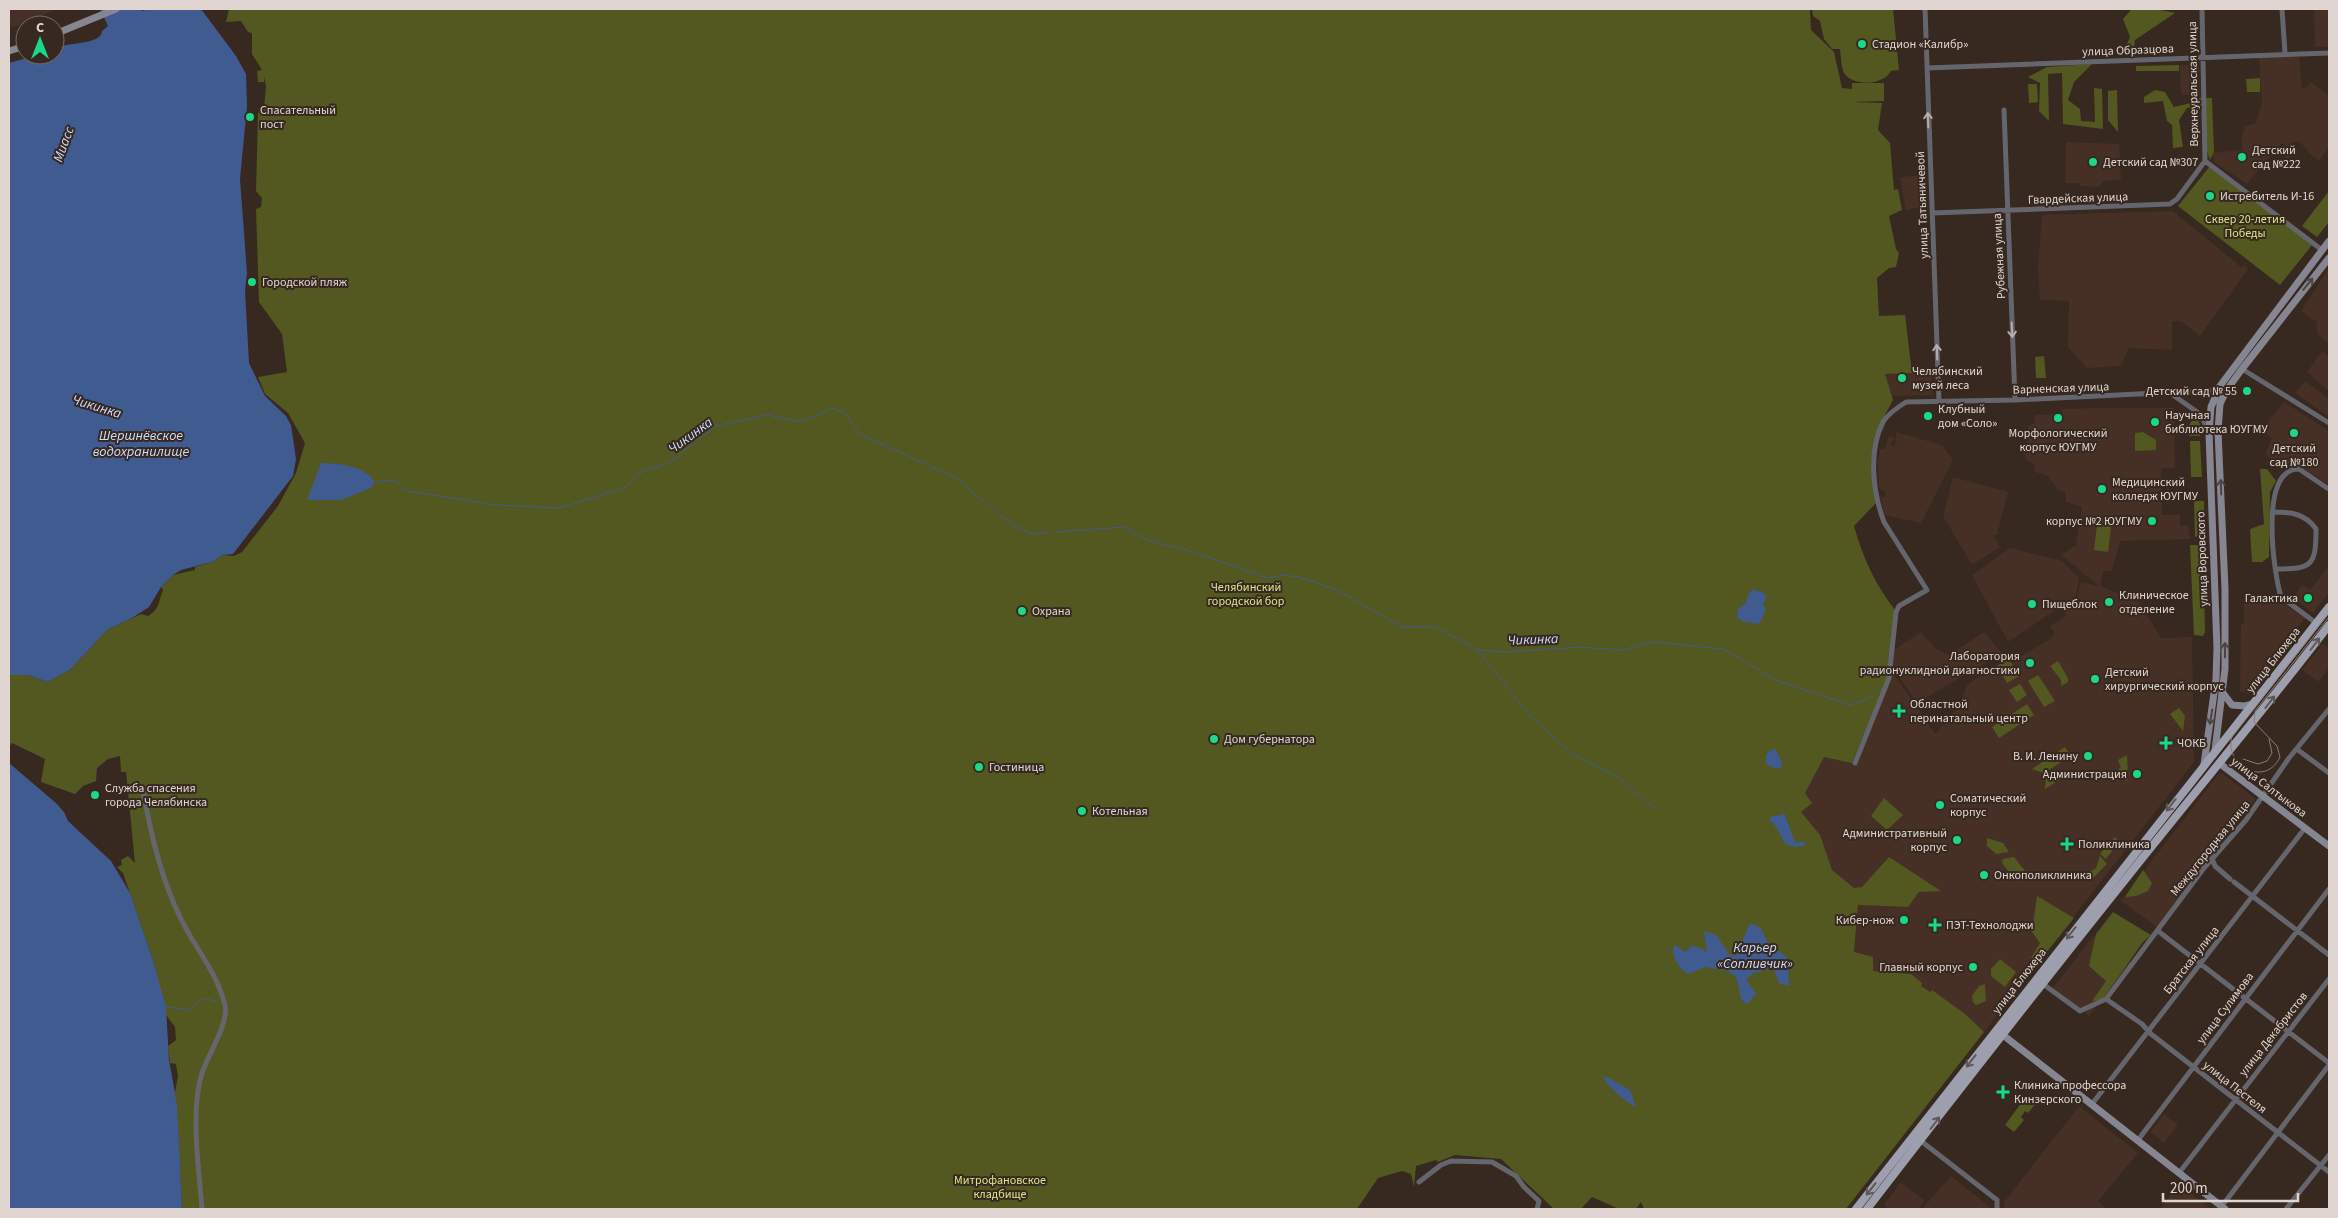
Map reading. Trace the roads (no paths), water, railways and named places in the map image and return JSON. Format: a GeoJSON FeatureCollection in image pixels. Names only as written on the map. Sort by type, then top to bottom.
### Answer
{"type":"FeatureCollection","features":[{"type":"Feature","properties":{"kind":"main road"},"geometry":{"type":"LineString","coordinates":[[65,30],[116,9]]}},
{"type":"Feature","properties":{"kind":"main road","name":"улица Воровского"},"geometry":{"type":"LineString","coordinates":[[2203,766],[2216,679],[2217,648],[2209,433],[2211,407],[2218,390],[2329,241]]}},
{"type":"Feature","properties":{"kind":"main road","name":"улица Воровского"},"geometry":{"type":"LineString","coordinates":[[2219,763],[2215,750],[2225,669],[2225,589],[2220,408],[2226,391],[2329,258]]}},
{"type":"Feature","properties":{"kind":"main road","name":"улица Блюхера"},"geometry":{"type":"LineString","coordinates":[[1856,1209],[1996,1028],[2329,607]]}},
{"type":"Feature","properties":{"kind":"main road","name":"улица Блюхера"},"geometry":{"type":"LineString","coordinates":[[1867,1209],[2043,984],[2329,625]]}},
{"type":"Feature","properties":{"kind":"main road"},"geometry":{"type":"LineString","coordinates":[[2223,691],[2224,698],[2232,705],[2245,706],[2253,704]]}},
{"type":"Feature","properties":{"kind":"main road"},"geometry":{"type":"LineString","coordinates":[[2203,766],[2213,762],[2219,763]]}},
{"type":"Feature","properties":{"kind":"main road","name":"улица Салтыкова"},"geometry":{"type":"LineString","coordinates":[[2219,763],[2329,846]]}},
{"type":"Feature","properties":{"kind":"main road"},"geometry":{"type":"LineString","coordinates":[[1996,1028],[2224,1208]]}},
{"type":"Feature","properties":{"kind":"street","name":"улица Татьяничевой"},"geometry":{"type":"LineString","coordinates":[[1925,9],[1939,401]]}},
{"type":"Feature","properties":{"kind":"street","name":"Верхнеуральская улица"},"geometry":{"type":"LineString","coordinates":[[2202,9],[2205,161],[2322,250]]}},
{"type":"Feature","properties":{"kind":"street"},"geometry":{"type":"LineString","coordinates":[[2282,9],[2285,53]]}},
{"type":"Feature","properties":{"kind":"street","name":"улица Образцова"},"geometry":{"type":"LineString","coordinates":[[1927,68],[2202,58],[2285,53],[2329,53]]}},
{"type":"Feature","properties":{"kind":"street","name":"Рубежная улица"},"geometry":{"type":"LineString","coordinates":[[2004,110],[2016,400]]}},
{"type":"Feature","properties":{"kind":"street","name":"Гвардейская улица"},"geometry":{"type":"LineString","coordinates":[[1932,213],[2170,204],[2177,199],[2205,161]]}},
{"type":"Feature","properties":{"kind":"street"},"geometry":{"type":"LineString","coordinates":[[2242,369],[2329,423]]}},
{"type":"Feature","properties":{"kind":"street","name":"Варненская улица"},"geometry":{"type":"LineString","coordinates":[[1855,763],[1889,678],[1896,612],[1899,606],[1926,590],[1884,522],[1880,510],[1874,467],[1875,452],[1883,422],[1896,408],[1906,402],[2016,400],[2218,390]]}},
{"type":"Feature","properties":{"kind":"street"},"geometry":{"type":"LineString","coordinates":[[2170,393],[2200,414],[2209,433]]}},
{"type":"Feature","properties":{"kind":"street"},"geometry":{"type":"LineString","coordinates":[[2316,623],[2281,597],[2276,569],[2272,512],[2274,494],[2282,478],[2296,469],[2327,488]]}},
{"type":"Feature","properties":{"kind":"street"},"geometry":{"type":"LineString","coordinates":[[2272,512],[2294,513],[2309,521],[2316,529],[2315,552],[2308,565],[2301,569],[2276,569]]}},
{"type":"Feature","properties":{"kind":"street","name":"Междугородная улица"},"geometry":{"type":"LineString","coordinates":[[2106,999],[2158,932],[2204,868],[2213,860],[2264,797],[2275,778],[2329,709]]}},
{"type":"Feature","properties":{"kind":"street"},"geometry":{"type":"LineString","coordinates":[[2298,750],[2329,774]]}},
{"type":"Feature","properties":{"kind":"street"},"geometry":{"type":"LineString","coordinates":[[143,789],[147,816],[168,888],[180,918],[213,974],[225,1004],[224,1022],[202,1073],[197,1096],[202,1209]]}},
{"type":"Feature","properties":{"kind":"street","name":"Братская улица"},"geometry":{"type":"LineString","coordinates":[[2092,1104],[2304,828]]}},
{"type":"Feature","properties":{"kind":"street"},"geometry":{"type":"LineString","coordinates":[[2213,860],[2215,866],[2232,881],[2329,955]]}},
{"type":"Feature","properties":{"kind":"street","name":"улица Сулимова"},"geometry":{"type":"LineString","coordinates":[[2138,1140],[2329,889]]}},
{"type":"Feature","properties":{"kind":"street"},"geometry":{"type":"LineString","coordinates":[[2158,932],[2329,1064],[2224,1208]]}},
{"type":"Feature","properties":{"kind":"street","name":"улица Декабристов"},"geometry":{"type":"LineString","coordinates":[[2179,1173],[2329,979]]}},
{"type":"Feature","properties":{"kind":"street"},"geometry":{"type":"LineString","coordinates":[[2043,984],[2080,1011],[2106,999]]}},
{"type":"Feature","properties":{"kind":"street","name":"улица Пестеля"},"geometry":{"type":"LineString","coordinates":[[2106,999],[2329,1172]]}},
{"type":"Feature","properties":{"kind":"street"},"geometry":{"type":"LineString","coordinates":[[1921,1142],[1997,1200],[1997,1209]]}},
{"type":"Feature","properties":{"kind":"street"},"geometry":{"type":"LineString","coordinates":[[2286,1209],[2329,1155]]}},
{"type":"Feature","properties":{"kind":"street"},"geometry":{"type":"LineString","coordinates":[[1420,1182],[1441,1165],[1451,1161],[1492,1162],[1516,1176],[1524,1187],[1540,1201],[1536,1209]]}},
{"type":"Feature","properties":{"kind":"water","name":"Шершнёвское водохранилище"},"geometry":{"type":"Polygon","coordinates":[[[100,9],[141,9],[142,11],[149,9],[201,9],[236,56],[246,74],[247,106],[240,179],[247,273],[245,291],[249,363],[265,396],[286,416],[291,425],[296,459],[293,476],[233,554],[223,555],[212,562],[181,570],[173,575],[161,587],[149,607],[107,630],[71,669],[48,682],[28,675],[9,675],[9,63],[15,61],[15,65],[65,65],[65,45],[96,39],[108,26],[100,9]]]}},
{"type":"Feature","properties":{"kind":"water"},"geometry":{"type":"Polygon","coordinates":[[[321,463],[351,466],[365,472],[374,482],[371,488],[341,500],[307,500],[321,463]]]}},
{"type":"Feature","properties":{"kind":"water"},"geometry":{"type":"Polygon","coordinates":[[[1753,589],[1764,593],[1767,598],[1763,604],[1766,611],[1759,624],[1742,621],[1737,617],[1738,609],[1747,602],[1747,597],[1753,589]]]}},
{"type":"Feature","properties":{"kind":"water"},"geometry":{"type":"Polygon","coordinates":[[[1775,748],[1782,767],[1776,769],[1766,764],[1766,754],[1775,748]]]}},
{"type":"Feature","properties":{"kind":"water"},"geometry":{"type":"Polygon","coordinates":[[[9,763],[56,803],[64,812],[68,821],[111,861],[130,893],[154,963],[166,1007],[169,1060],[177,1104],[182,1209],[9,1209],[9,763]]]}},
{"type":"Feature","properties":{"kind":"water"},"geometry":{"type":"Polygon","coordinates":[[[1784,812],[1794,840],[1797,843],[1805,841],[1804,846],[1789,846],[1769,820],[1772,816],[1783,815],[1784,812]]]}},
{"type":"Feature","properties":{"kind":"water","name":"Карьер «Сопливчик»"},"geometry":{"type":"Polygon","coordinates":[[[1752,924],[1761,928],[1768,943],[1788,958],[1789,986],[1779,983],[1774,969],[1753,973],[1746,980],[1756,993],[1749,1003],[1745,1003],[1741,999],[1737,979],[1729,971],[1705,967],[1689,974],[1682,969],[1674,957],[1673,949],[1675,945],[1685,952],[1693,945],[1707,952],[1704,931],[1716,935],[1729,954],[1736,956],[1749,925],[1752,924]]]}},
{"type":"Feature","properties":{"kind":"water"},"geometry":{"type":"Polygon","coordinates":[[[1605,1076],[1630,1090],[1636,1107],[1605,1081],[1605,1076]]]}},
{"type":"Feature","properties":{"kind":"waterway","name":"Чикинка"},"geometry":{"type":"LineString","coordinates":[[372,482],[394,480],[407,491],[497,505],[559,508],[626,487],[640,473],[671,462],[715,426],[767,415],[801,422],[833,408],[845,413],[860,434],[956,478],[1003,518],[1030,534],[1050,532]]}},
{"type":"Feature","properties":{"kind":"waterway","name":"Чикинка"},"geometry":{"type":"LineString","coordinates":[[1056,532],[1124,527],[1148,540],[1197,553]]}},
{"type":"Feature","properties":{"kind":"waterway","name":"Чикинка"},"geometry":{"type":"LineString","coordinates":[[1200,554],[1266,578],[1284,575],[1299,577],[1335,589],[1402,627],[1436,627],[1478,650],[1506,652],[1580,647],[1621,650],[1653,642],[1724,649],[1775,680],[1850,705],[1874,696]]}},
{"type":"Feature","properties":{"kind":"waterway"},"geometry":{"type":"LineString","coordinates":[[1479,651],[1529,715],[1550,734],[1574,755],[1618,777],[1657,810]]}},
{"type":"Feature","properties":{"kind":"waterway"},"geometry":{"type":"LineString","coordinates":[[166,1007],[190,1010],[202,998],[216,1001]]}},
{"type":"Feature","properties":{"kind":"tram line"},"geometry":{"type":"LineString","coordinates":[[2329,613],[2232,737],[2233,755],[2247,769],[2255,772],[2264,771],[2273,767],[2280,757],[2277,746],[2254,722],[2255,711],[2329,617]]}},
{"type":"Feature","properties":{"kind":"tram line"},"geometry":{"type":"LineString","coordinates":[[2243,759],[2258,764],[2267,761],[2272,753],[2269,739]]}},
{"type":"Feature","properties":{"kind":"place","name":"Стадион «Калибр»"},"geometry":{"type":"Point","coordinates":[1862,44]}},
{"type":"Feature","properties":{"kind":"place","name":"Спасательный пост"},"geometry":{"type":"Point","coordinates":[250,117]}},
{"type":"Feature","properties":{"kind":"place","name":"Детский сад №222"},"geometry":{"type":"Point","coordinates":[2242,157]}},
{"type":"Feature","properties":{"kind":"place","name":"Детский сад №307"},"geometry":{"type":"Point","coordinates":[2093,162]}},
{"type":"Feature","properties":{"kind":"place","name":"Истребитель И-16"},"geometry":{"type":"Point","coordinates":[2210,196]}},
{"type":"Feature","properties":{"kind":"place","name":"Городской пляж"},"geometry":{"type":"Point","coordinates":[252,282]}},
{"type":"Feature","properties":{"kind":"place","name":"Челябинский музей леса"},"geometry":{"type":"Point","coordinates":[1902,378]}},
{"type":"Feature","properties":{"kind":"place","name":"Детский сад № 55"},"geometry":{"type":"Point","coordinates":[2247,391]}},
{"type":"Feature","properties":{"kind":"place","name":"Клубный дом «Соло»"},"geometry":{"type":"Point","coordinates":[1928,416]}},
{"type":"Feature","properties":{"kind":"place","name":"Морфологический корпус ЮУГМУ"},"geometry":{"type":"Point","coordinates":[2058,418]}},
{"type":"Feature","properties":{"kind":"place","name":"Научная библиотека ЮУГМУ"},"geometry":{"type":"Point","coordinates":[2155,422]}},
{"type":"Feature","properties":{"kind":"place","name":"Детский сад №180"},"geometry":{"type":"Point","coordinates":[2294,433]}},
{"type":"Feature","properties":{"kind":"place","name":"Медицинский колледж ЮУГМУ"},"geometry":{"type":"Point","coordinates":[2102,489]}},
{"type":"Feature","properties":{"kind":"place","name":"корпус №2 ЮУГМУ"},"geometry":{"type":"Point","coordinates":[2152,521]}},
{"type":"Feature","properties":{"kind":"place","name":"Галактика"},"geometry":{"type":"Point","coordinates":[2308,598]}},
{"type":"Feature","properties":{"kind":"place","name":"Клиническое отделение"},"geometry":{"type":"Point","coordinates":[2109,602]}},
{"type":"Feature","properties":{"kind":"place","name":"Пищеблок"},"geometry":{"type":"Point","coordinates":[2032,604]}},
{"type":"Feature","properties":{"kind":"place","name":"Охрана"},"geometry":{"type":"Point","coordinates":[1022,611]}},
{"type":"Feature","properties":{"kind":"place","name":"Лаборатория радионуклидной диагностики"},"geometry":{"type":"Point","coordinates":[2030,663]}},
{"type":"Feature","properties":{"kind":"place","name":"Детский хирургический корпус"},"geometry":{"type":"Point","coordinates":[2095,679]}},
{"type":"Feature","properties":{"kind":"place","name":"Областной перинатальный центр"},"geometry":{"type":"Point","coordinates":[1899,711]}},
{"type":"Feature","properties":{"kind":"place","name":"Дом губернатора"},"geometry":{"type":"Point","coordinates":[1214,739]}},
{"type":"Feature","properties":{"kind":"place","name":"ЧОКБ"},"geometry":{"type":"Point","coordinates":[2166,743]}},
{"type":"Feature","properties":{"kind":"place","name":"В. И. Ленину"},"geometry":{"type":"Point","coordinates":[2088,756]}},
{"type":"Feature","properties":{"kind":"place","name":"Гостиница"},"geometry":{"type":"Point","coordinates":[979,767]}},
{"type":"Feature","properties":{"kind":"place","name":"Администрация"},"geometry":{"type":"Point","coordinates":[2137,774]}},
{"type":"Feature","properties":{"kind":"place","name":"Служба спасения города Челябинска"},"geometry":{"type":"Point","coordinates":[95,795]}},
{"type":"Feature","properties":{"kind":"place","name":"Соматический корпус"},"geometry":{"type":"Point","coordinates":[1940,805]}},
{"type":"Feature","properties":{"kind":"place","name":"Котельная"},"geometry":{"type":"Point","coordinates":[1082,811]}},
{"type":"Feature","properties":{"kind":"place","name":"Административный корпус"},"geometry":{"type":"Point","coordinates":[1957,840]}},
{"type":"Feature","properties":{"kind":"place","name":"Поликлиника"},"geometry":{"type":"Point","coordinates":[2067,844]}},
{"type":"Feature","properties":{"kind":"place","name":"Онкополиклиника"},"geometry":{"type":"Point","coordinates":[1984,875]}},
{"type":"Feature","properties":{"kind":"place","name":"Кибер-нож"},"geometry":{"type":"Point","coordinates":[1904,920]}},
{"type":"Feature","properties":{"kind":"place","name":"ПЭТ-Технолоджи"},"geometry":{"type":"Point","coordinates":[1935,925]}},
{"type":"Feature","properties":{"kind":"place","name":"Главный корпус"},"geometry":{"type":"Point","coordinates":[1973,967]}},
{"type":"Feature","properties":{"kind":"place","name":"Клиника профессора Кинзерского"},"geometry":{"type":"Point","coordinates":[2003,1092]}},
{"type":"Feature","properties":{"kind":"water label","name":"Миасс"},"geometry":{"type":"Point","coordinates":[63,144]}},
{"type":"Feature","properties":{"kind":"park label","name":"Сквер 20-летия Победы"},"geometry":{"type":"Point","coordinates":[2245,226]}},
{"type":"Feature","properties":{"kind":"park label","name":"Челябинский городской бор"},"geometry":{"type":"Point","coordinates":[1246,594]}},
{"type":"Feature","properties":{"kind":"park label","name":"Митрофановское кладбище"},"geometry":{"type":"Point","coordinates":[1000,1187]}}]}
